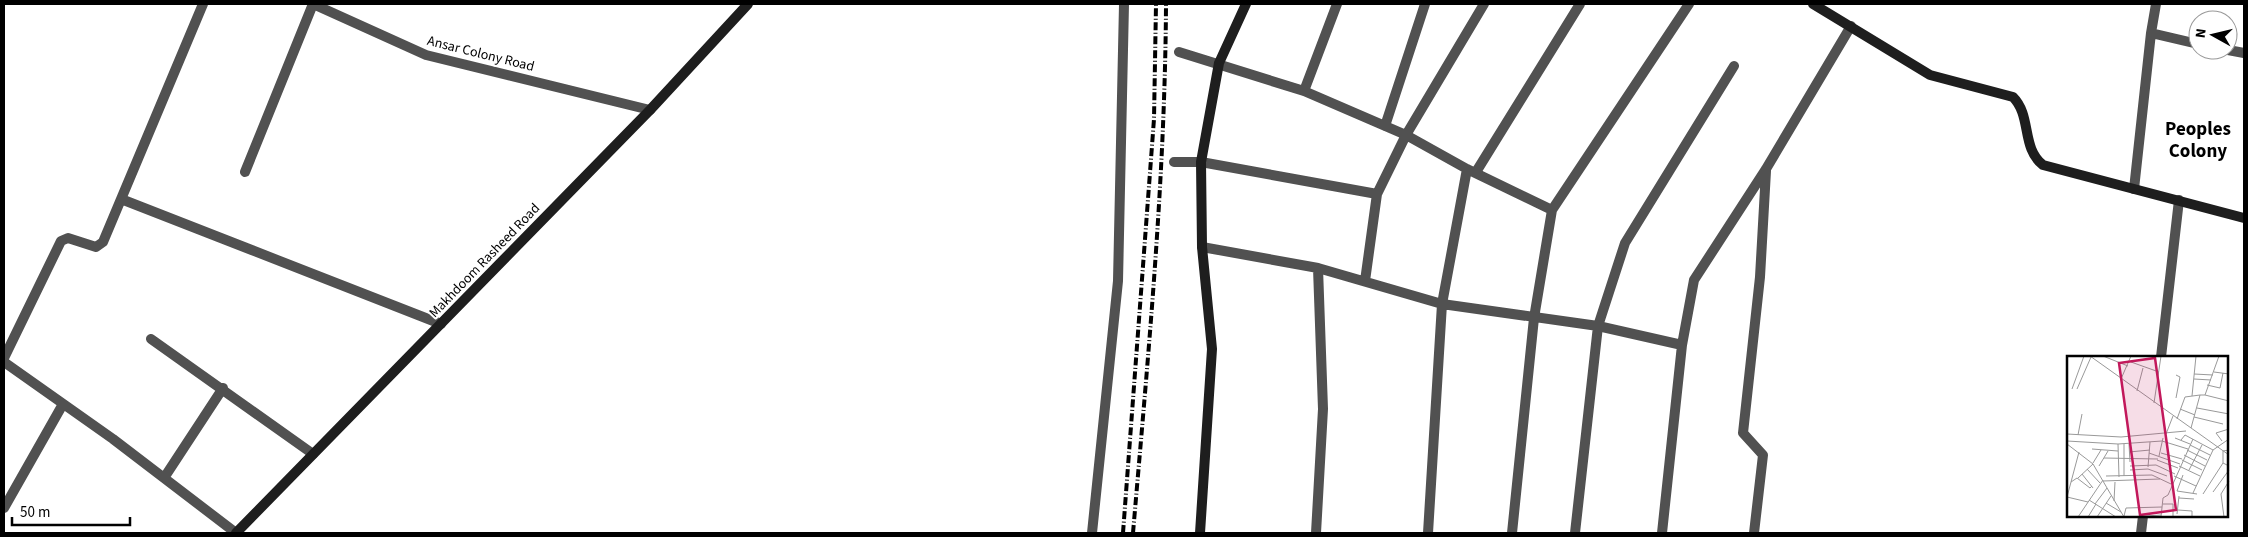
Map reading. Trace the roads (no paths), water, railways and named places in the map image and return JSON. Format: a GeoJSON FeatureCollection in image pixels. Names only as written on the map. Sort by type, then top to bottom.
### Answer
{"type":"FeatureCollection","features":[{"type":"Feature","properties":{"kind":"street"},"geometry":{"type":"LineString","coordinates":[[4,358],[58,245],[68,238],[92,247],[100,246],[203,4]]}},
{"type":"Feature","properties":{"kind":"street"},"geometry":{"type":"LineString","coordinates":[[245,172],[313,4]]}},
{"type":"Feature","properties":{"kind":"street","name":"Ansar Colony Road"},"geometry":{"type":"LineString","coordinates":[[313,4],[426,55],[650,110]]}},
{"type":"Feature","properties":{"kind":"street","name":"Makhdoom Rasheed Road"},"geometry":{"type":"LineString","coordinates":[[236,533],[650,110],[748,4]]}},
{"type":"Feature","properties":{"kind":"street"},"geometry":{"type":"LineString","coordinates":[[1092,533],[1118,280],[1124,4]]}},
{"type":"Feature","properties":{"kind":"street"},"geometry":{"type":"LineString","coordinates":[[1200,533],[1212,349],[1202,247],[1202,162],[1219,63],[1246,4]]}},
{"type":"Feature","properties":{"kind":"street"},"geometry":{"type":"LineString","coordinates":[[1304,91],[1337,4]]}},
{"type":"Feature","properties":{"kind":"street"},"geometry":{"type":"LineString","coordinates":[[1385,126],[1424,4]]}},
{"type":"Feature","properties":{"kind":"street"},"geometry":{"type":"LineString","coordinates":[[1365,281],[1377,194],[1406,135],[1484,4]]}},
{"type":"Feature","properties":{"kind":"street"},"geometry":{"type":"LineString","coordinates":[[1428,533],[1442,304],[1471,170],[1580,4]]}},
{"type":"Feature","properties":{"kind":"street"},"geometry":{"type":"LineString","coordinates":[[1512,533],[1534,318],[1552,210],[1689,4]]}},
{"type":"Feature","properties":{"kind":"street"},"geometry":{"type":"LineString","coordinates":[[1813,4],[1930,74],[2013,97],[2020,104],[2023,112],[2031,150],[2035,158],[2043,165],[2244,218]]}},
{"type":"Feature","properties":{"kind":"street"},"geometry":{"type":"LineString","coordinates":[[2134,189],[2150,33],[2156,4]]}},
{"type":"Feature","properties":{"kind":"street"},"geometry":{"type":"LineString","coordinates":[[1662,533],[1682,345],[1694,280],[1766,169],[1851,26]]}},
{"type":"Feature","properties":{"kind":"street"},"geometry":{"type":"LineString","coordinates":[[2150,33],[2188,42]]}},
{"type":"Feature","properties":{"kind":"street"},"geometry":{"type":"LineString","coordinates":[[1179,52],[1304,91],[1406,135],[1552,210]]}},
{"type":"Feature","properties":{"kind":"street"},"geometry":{"type":"LineString","coordinates":[[1575,533],[1598,326],[1625,243],[1734,66]]}},
{"type":"Feature","properties":{"kind":"street"},"geometry":{"type":"LineString","coordinates":[[1174,162],[1202,162],[1377,194]]}},
{"type":"Feature","properties":{"kind":"street"},"geometry":{"type":"LineString","coordinates":[[1754,533],[1763,455],[1743,433],[1760,277],[1766,169]]}},
{"type":"Feature","properties":{"kind":"street"},"geometry":{"type":"LineString","coordinates":[[121,199],[441,324]]}},
{"type":"Feature","properties":{"kind":"street"},"geometry":{"type":"LineString","coordinates":[[2161,356],[2179,200]]}},
{"type":"Feature","properties":{"kind":"street"},"geometry":{"type":"LineString","coordinates":[[1202,247],[1318,268],[1442,304],[1598,326],[1682,345]]}},
{"type":"Feature","properties":{"kind":"street"},"geometry":{"type":"LineString","coordinates":[[1316,533],[1323,409],[1318,268]]}},
{"type":"Feature","properties":{"kind":"street"},"geometry":{"type":"LineString","coordinates":[[151,339],[223,388],[313,454]]}},
{"type":"Feature","properties":{"kind":"street"},"geometry":{"type":"LineString","coordinates":[[4,362],[164,478],[236,533]]}},
{"type":"Feature","properties":{"kind":"street"},"geometry":{"type":"LineString","coordinates":[[164,478],[223,388]]}},
{"type":"Feature","properties":{"kind":"street"},"geometry":{"type":"LineString","coordinates":[[4,508],[63,404]]}},
{"type":"Feature","properties":{"kind":"street"},"geometry":{"type":"LineString","coordinates":[[2141,533],[2143,517]]}},
{"type":"Feature","properties":{"kind":"railway"},"geometry":{"type":"LineString","coordinates":[[1123,533],[1154,119],[1156,4]]}},
{"type":"Feature","properties":{"kind":"railway"},"geometry":{"type":"LineString","coordinates":[[1133,533],[1159,203],[1163,137],[1166,4]]}},
{"type":"Feature","properties":{"kind":"district","name":"Peoples Colony"},"geometry":{"type":"Point","coordinates":[2198,139]}}]}
